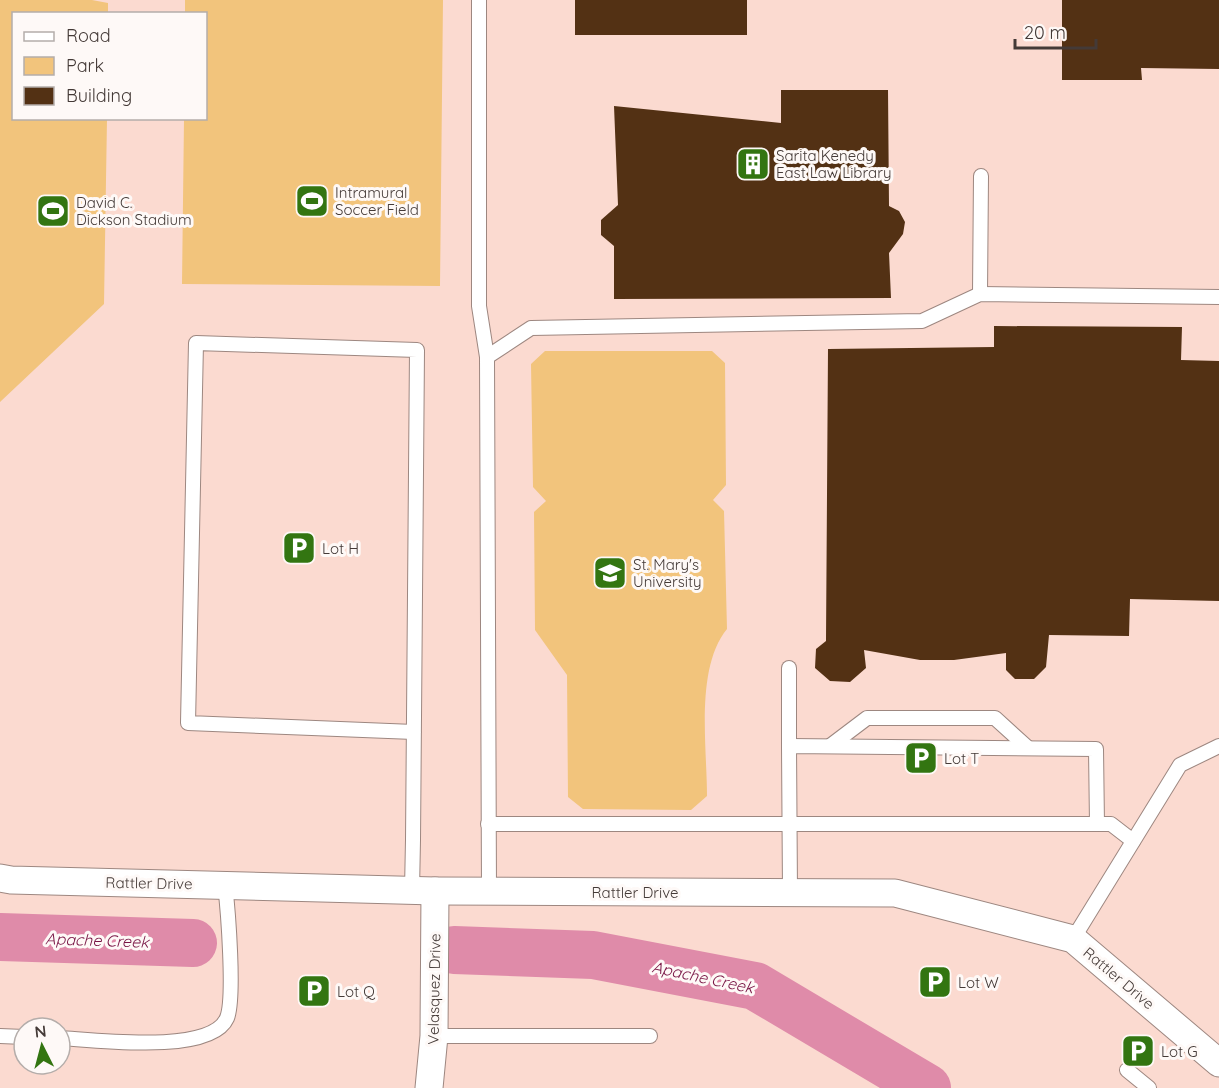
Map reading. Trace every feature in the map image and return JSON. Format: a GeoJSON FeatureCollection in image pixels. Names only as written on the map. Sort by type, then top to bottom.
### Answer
{"type":"FeatureCollection","features":[{"type":"Feature","properties":{"kind":"street","name":"Rattler Drive"},"geometry":{"type":"LineString","coordinates":[[0,878],[424,890],[895,893],[1073,939],[1219,1063]]}},
{"type":"Feature","properties":{"kind":"street","name":"Velasquez Drive"},"geometry":{"type":"LineString","coordinates":[[424,890],[434,1036],[429,1088]]}},
{"type":"Feature","properties":{"kind":"lane"},"geometry":{"type":"LineString","coordinates":[[479,0],[479,306],[487,357],[489,891]]}},
{"type":"Feature","properties":{"kind":"lane"},"geometry":{"type":"LineString","coordinates":[[980,294],[981,176]]}},
{"type":"Feature","properties":{"kind":"lane"},"geometry":{"type":"LineString","coordinates":[[487,357],[531,328],[922,321],[980,294],[1219,297]]}},
{"type":"Feature","properties":{"kind":"lane"},"geometry":{"type":"LineString","coordinates":[[414,732],[188,723],[196,344],[417,350],[414,732],[424,890]]}},
{"type":"Feature","properties":{"kind":"lane"},"geometry":{"type":"LineString","coordinates":[[789,668],[790,892]]}},
{"type":"Feature","properties":{"kind":"lane"},"geometry":{"type":"LineString","coordinates":[[830,746],[867,718],[995,718],[1028,748]]}},
{"type":"Feature","properties":{"kind":"lane"},"geometry":{"type":"LineString","coordinates":[[789,746],[1096,749],[1097,824]]}},
{"type":"Feature","properties":{"kind":"lane"},"geometry":{"type":"LineString","coordinates":[[1073,939],[1180,765],[1219,746]]}},
{"type":"Feature","properties":{"kind":"lane"},"geometry":{"type":"LineString","coordinates":[[488,824],[1111,824],[1133,841]]}},
{"type":"Feature","properties":{"kind":"lane"},"geometry":{"type":"LineString","coordinates":[[72,1039],[178,1043],[211,1035],[227,1019],[230,989],[225,885]]}},
{"type":"Feature","properties":{"kind":"lane"},"geometry":{"type":"LineString","coordinates":[[434,1036],[650,1036]]}},
{"type":"Feature","properties":{"kind":"lane"},"geometry":{"type":"LineString","coordinates":[[1127,1070],[1149,1088]]}},
{"type":"Feature","properties":{"kind":"shaded area","name":"St. Mary's University"},"geometry":{"type":"Polygon","coordinates":[[[0,0],[1219,0],[1219,1088],[0,1088],[0,0]]]}},
{"type":"Feature","properties":{"kind":"green space","name":"David C. Dickson Stadium"},"geometry":{"type":"Polygon","coordinates":[[[0,0],[92,0],[108,3],[108,12],[12,12],[12,120],[107,120],[104,304],[0,402],[0,0]]]}},
{"type":"Feature","properties":{"kind":"green space","name":"Intramural Soccer Field"},"geometry":{"type":"Polygon","coordinates":[[[185,0],[443,0],[440,286],[182,284],[184,120],[207,120],[207,12],[185,12],[185,0]]]}},
{"type":"Feature","properties":{"kind":"green space"},"geometry":{"type":"Polygon","coordinates":[[[545,351],[712,351],[725,363],[726,485],[713,500],[724,511],[727,629],[717,645],[710,665],[707,686],[705,732],[707,796],[691,810],[583,809],[568,797],[567,675],[535,630],[534,512],[546,501],[533,487],[531,364],[545,351]]]}},
{"type":"Feature","properties":{"kind":"building"},"geometry":{"type":"Polygon","coordinates":[[[575,0],[747,0],[747,35],[575,35],[575,0]]]}},
{"type":"Feature","properties":{"kind":"building"},"geometry":{"type":"Polygon","coordinates":[[[1062,0],[1219,0],[1219,69],[1141,68],[1142,80],[1062,80],[1062,0]]]}},
{"type":"Feature","properties":{"kind":"building","name":"Sarita Kenedy East Law Library"},"geometry":{"type":"Polygon","coordinates":[[[781,90],[888,90],[889,206],[899,211],[905,222],[903,234],[889,253],[891,298],[614,299],[614,246],[601,235],[601,220],[618,205],[614,106],[781,123],[781,90]]]}},
{"type":"Feature","properties":{"kind":"building"},"geometry":{"type":"Polygon","coordinates":[[[994,326],[1182,327],[1181,360],[1219,361],[1219,601],[1130,599],[1129,636],[1049,635],[1046,667],[1034,679],[1015,679],[1006,670],[1006,653],[954,660],[920,660],[864,650],[866,668],[850,682],[830,681],[815,668],[816,649],[826,641],[828,349],[994,347],[994,326]]]}},
{"type":"Feature","properties":{"kind":"waterway","name":"Apache Creek"},"geometry":{"type":"LineString","coordinates":[[0,937],[193,943]]}},
{"type":"Feature","properties":{"kind":"waterway","name":"Apache Creek"},"geometry":{"type":"LineString","coordinates":[[454,950],[593,955],[755,986],[927,1088]]}},
{"type":"Feature","properties":{"kind":"place","name":"Sarita Kenedy East Law Library"},"geometry":{"type":"Point","coordinates":[753,164]}},
{"type":"Feature","properties":{"kind":"place","name":"Intramural Soccer Field"},"geometry":{"type":"Point","coordinates":[312,201]}},
{"type":"Feature","properties":{"kind":"place","name":"David C. Dickson Stadium"},"geometry":{"type":"Point","coordinates":[53,211]}},
{"type":"Feature","properties":{"kind":"place","name":"Lot H"},"geometry":{"type":"Point","coordinates":[299,548]}},
{"type":"Feature","properties":{"kind":"place","name":"St. Mary's University"},"geometry":{"type":"Point","coordinates":[610,573]}},
{"type":"Feature","properties":{"kind":"place","name":"Lot T"},"geometry":{"type":"Point","coordinates":[921,758]}},
{"type":"Feature","properties":{"kind":"place","name":"Lot W"},"geometry":{"type":"Point","coordinates":[935,982]}},
{"type":"Feature","properties":{"kind":"place","name":"Lot Q"},"geometry":{"type":"Point","coordinates":[314,991]}},
{"type":"Feature","properties":{"kind":"place","name":"Lot G"},"geometry":{"type":"Point","coordinates":[1138,1051]}}]}
